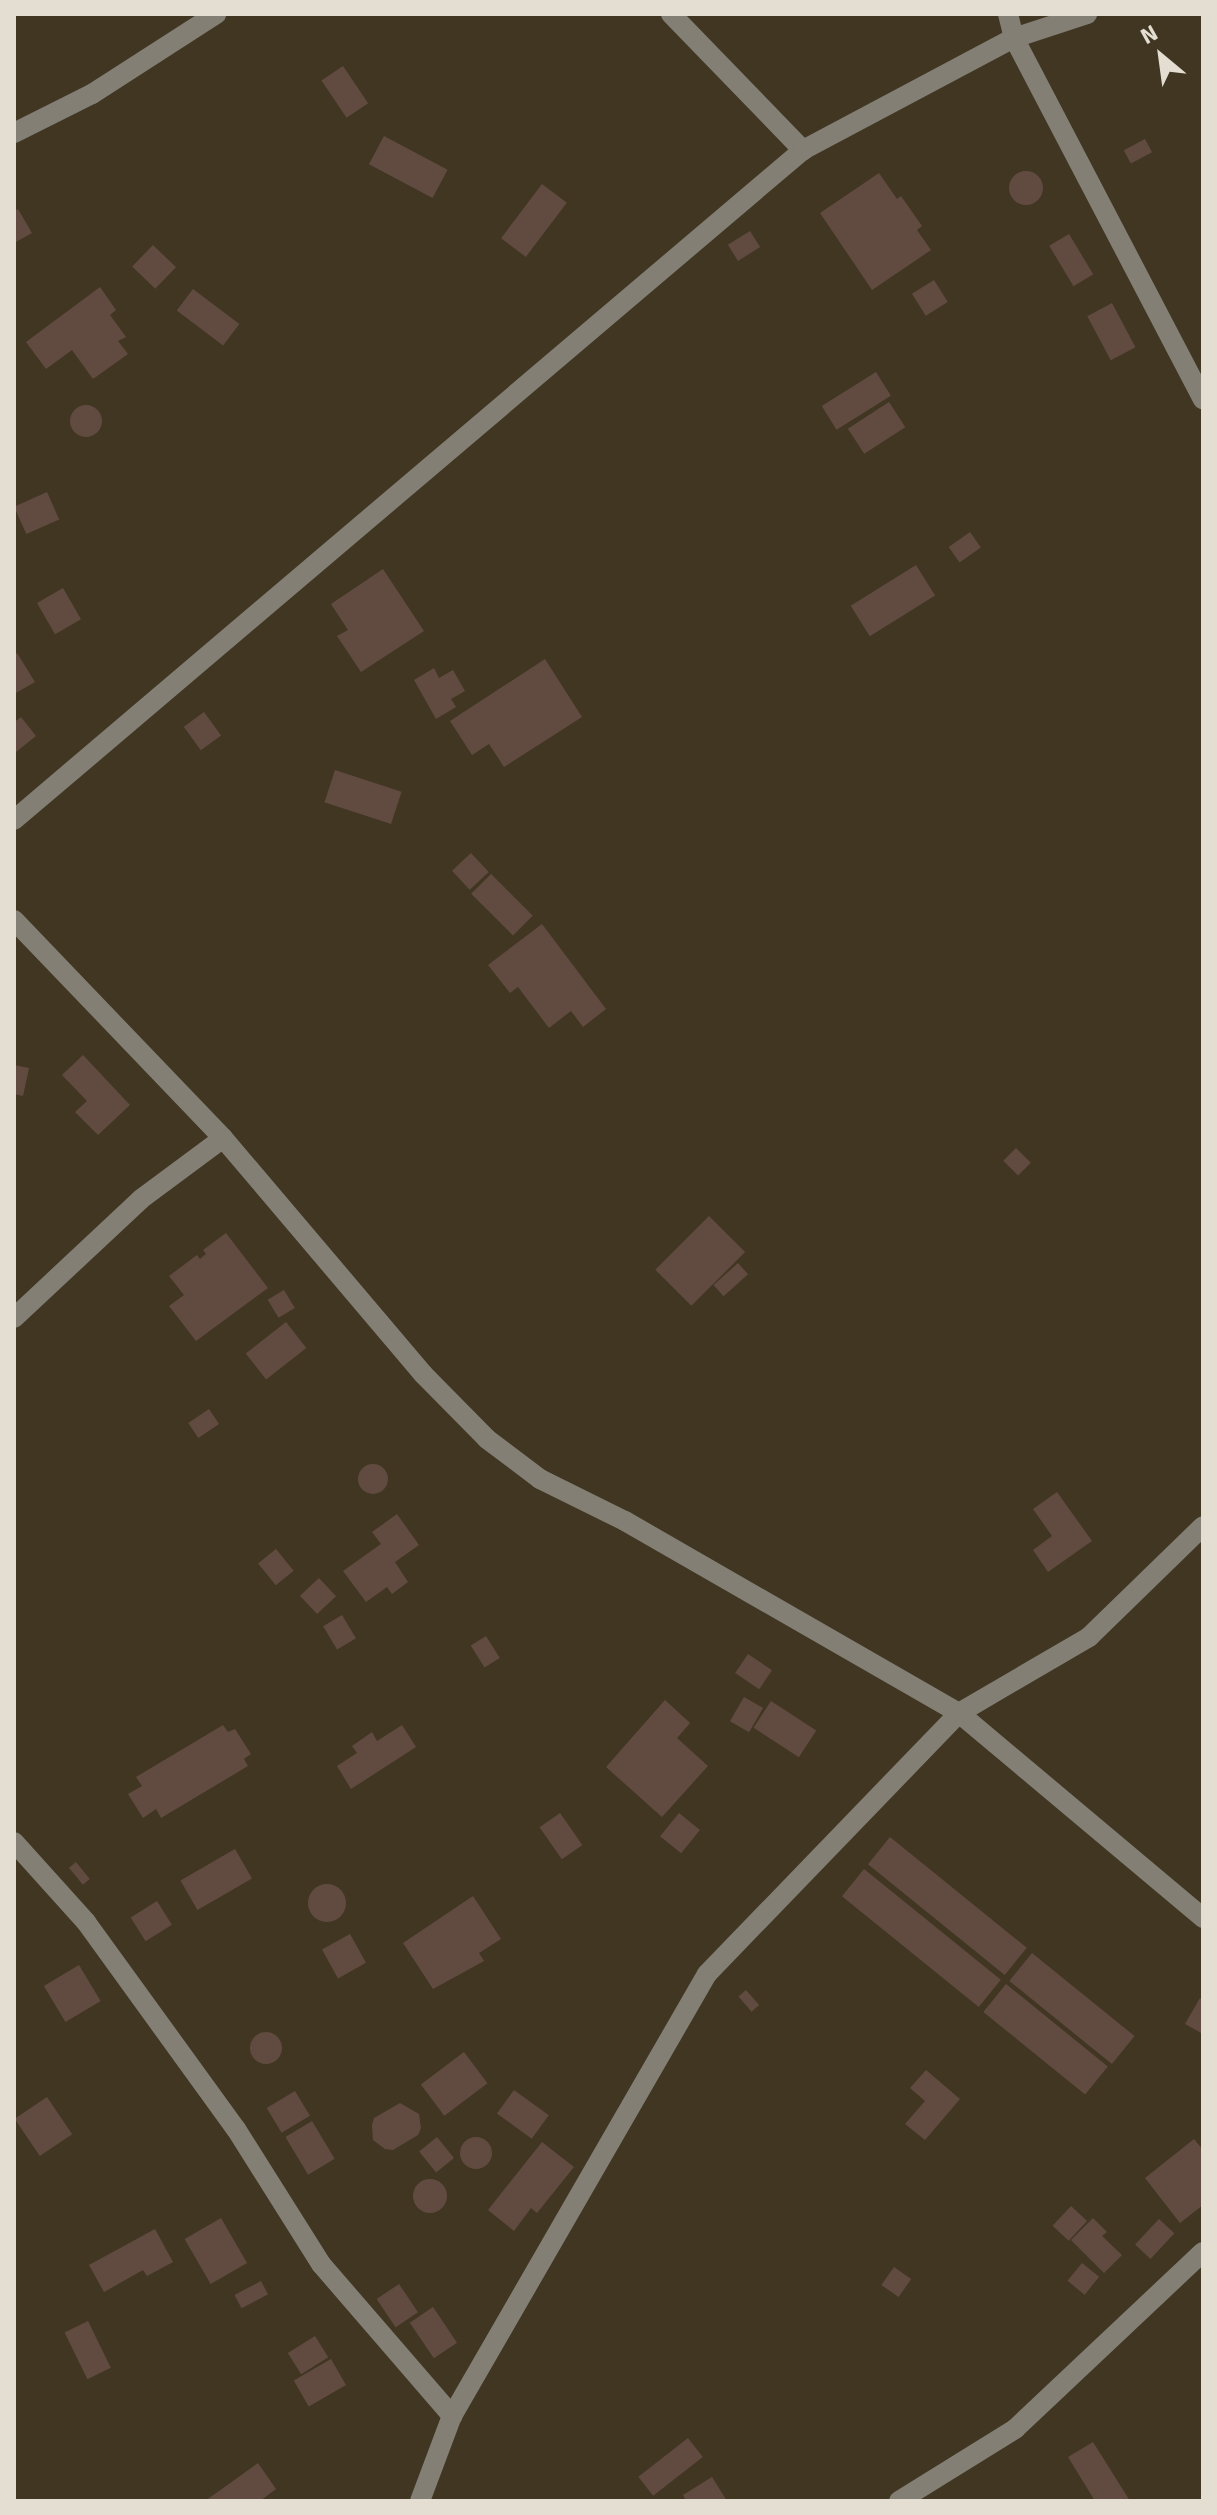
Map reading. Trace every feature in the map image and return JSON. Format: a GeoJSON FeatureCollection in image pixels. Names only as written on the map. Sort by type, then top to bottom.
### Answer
{"type":"FeatureCollection","features":[{"type":"Feature","properties":{"kind":"street"},"geometry":{"type":"LineString","coordinates":[[14,133],[92,94],[216,14]]}},
{"type":"Feature","properties":{"kind":"street"},"geometry":{"type":"LineString","coordinates":[[671,14],[803,150]]}},
{"type":"Feature","properties":{"kind":"street"},"geometry":{"type":"LineString","coordinates":[[1008,14],[1014,38],[1203,400]]}},
{"type":"Feature","properties":{"kind":"street"},"geometry":{"type":"LineString","coordinates":[[14,820],[803,150],[1014,38],[1087,14]]}},
{"type":"Feature","properties":{"kind":"street"},"geometry":{"type":"LineString","coordinates":[[14,920],[223,1138],[423,1374],[487,1439],[540,1479],[625,1521],[959,1713],[1203,1918]]}},
{"type":"Feature","properties":{"kind":"street"},"geometry":{"type":"LineString","coordinates":[[14,1318],[141,1199],[223,1138]]}},
{"type":"Feature","properties":{"kind":"street"},"geometry":{"type":"LineString","coordinates":[[420,2501],[452,2416],[707,1974],[959,1713],[1089,1637],[1203,1526]]}},
{"type":"Feature","properties":{"kind":"street"},"geometry":{"type":"LineString","coordinates":[[14,1842],[95,1935],[236,2129],[321,2264],[452,2416]]}},
{"type":"Feature","properties":{"kind":"street"},"geometry":{"type":"LineString","coordinates":[[899,2501],[1015,2429],[1203,2252]]}},
{"type":"Feature","properties":{"kind":"building"},"geometry":{"type":"Polygon","coordinates":[[[343,66],[368,103],[347,118],[321,81],[343,66]]]}},
{"type":"Feature","properties":{"kind":"building"},"geometry":{"type":"Polygon","coordinates":[[[384,136],[448,170],[433,198],[369,164],[384,136]]]}},
{"type":"Feature","properties":{"kind":"building"},"geometry":{"type":"Polygon","coordinates":[[[1145,139],[1152,152],[1131,164],[1124,150],[1145,139]]]}},
{"type":"Feature","properties":{"kind":"building"},"geometry":{"type":"Polygon","coordinates":[[[1026,171],[1038,176],[1043,188],[1038,200],[1026,205],[1014,200],[1009,188],[1014,176],[1026,171]]]}},
{"type":"Feature","properties":{"kind":"building"},"geometry":{"type":"Polygon","coordinates":[[[879,173],[897,199],[901,196],[922,226],[917,230],[931,250],[872,290],[820,213],[879,173]]]}},
{"type":"Feature","properties":{"kind":"building"},"geometry":{"type":"Polygon","coordinates":[[[542,184],[567,203],[526,257],[501,238],[542,184]]]}},
{"type":"Feature","properties":{"kind":"building"},"geometry":{"type":"Polygon","coordinates":[[[18,209],[32,233],[14,243],[14,211],[18,209]]]}},
{"type":"Feature","properties":{"kind":"building"},"geometry":{"type":"Polygon","coordinates":[[[750,231],[760,247],[738,261],[728,245],[750,231]]]}},
{"type":"Feature","properties":{"kind":"building"},"geometry":{"type":"Polygon","coordinates":[[[1069,234],[1093,274],[1073,286],[1049,246],[1069,234]]]}},
{"type":"Feature","properties":{"kind":"building"},"geometry":{"type":"Polygon","coordinates":[[[153,245],[176,267],[155,289],[132,267],[153,245]]]}},
{"type":"Feature","properties":{"kind":"building"},"geometry":{"type":"Polygon","coordinates":[[[934,280],[948,302],[926,316],[912,294],[934,280]]]}},
{"type":"Feature","properties":{"kind":"building"},"geometry":{"type":"Polygon","coordinates":[[[100,287],[116,310],[110,315],[126,337],[118,341],[128,354],[93,379],[72,350],[46,369],[26,342],[100,287]]]}},
{"type":"Feature","properties":{"kind":"building"},"geometry":{"type":"Polygon","coordinates":[[[193,289],[239,324],[223,345],[177,311],[193,289]]]}},
{"type":"Feature","properties":{"kind":"building"},"geometry":{"type":"Polygon","coordinates":[[[1112,303],[1135,347],[1111,360],[1087,316],[1112,303]]]}},
{"type":"Feature","properties":{"kind":"building"},"geometry":{"type":"Polygon","coordinates":[[[876,372],[891,396],[837,430],[822,406],[876,372]]]}},
{"type":"Feature","properties":{"kind":"building"},"geometry":{"type":"Polygon","coordinates":[[[889,402],[905,427],[864,454],[848,429],[889,402]]]}},
{"type":"Feature","properties":{"kind":"building"},"geometry":{"type":"Polygon","coordinates":[[[86,405],[98,409],[102,421],[98,433],[86,437],[74,433],[70,421],[74,409],[86,405]]]}},
{"type":"Feature","properties":{"kind":"building"},"geometry":{"type":"Polygon","coordinates":[[[47,492],[59,519],[26,534],[14,507],[47,492]]]}},
{"type":"Feature","properties":{"kind":"building"},"geometry":{"type":"Polygon","coordinates":[[[970,532],[981,548],[960,562],[949,547],[970,532]]]}},
{"type":"Feature","properties":{"kind":"building"},"geometry":{"type":"Polygon","coordinates":[[[916,565],[935,596],[870,636],[851,606],[916,565]]]}},
{"type":"Feature","properties":{"kind":"building"},"geometry":{"type":"Polygon","coordinates":[[[383,569],[424,631],[361,672],[337,636],[348,630],[331,604],[383,569]]]}},
{"type":"Feature","properties":{"kind":"building"},"geometry":{"type":"Polygon","coordinates":[[[63,588],[81,619],[55,634],[37,603],[63,588]]]}},
{"type":"Feature","properties":{"kind":"building"},"geometry":{"type":"Polygon","coordinates":[[[17,653],[35,682],[14,694],[14,655],[17,653]]]}},
{"type":"Feature","properties":{"kind":"building"},"geometry":{"type":"Polygon","coordinates":[[[545,659],[582,717],[504,767],[489,744],[472,755],[450,721],[545,659]]]}},
{"type":"Feature","properties":{"kind":"building"},"geometry":{"type":"Polygon","coordinates":[[[434,668],[439,678],[453,670],[465,691],[451,699],[456,707],[436,719],[414,680],[434,668]]]}},
{"type":"Feature","properties":{"kind":"building"},"geometry":{"type":"Polygon","coordinates":[[[204,712],[221,735],[201,750],[184,727],[204,712]]]}},
{"type":"Feature","properties":{"kind":"building"},"geometry":{"type":"Polygon","coordinates":[[[21,717],[36,736],[16,752],[14,722],[21,717]]]}},
{"type":"Feature","properties":{"kind":"building"},"geometry":{"type":"Polygon","coordinates":[[[335,770],[402,792],[391,824],[324,802],[335,770]]]}},
{"type":"Feature","properties":{"kind":"building"},"geometry":{"type":"Polygon","coordinates":[[[471,853],[489,872],[470,890],[452,871],[471,853]]]}},
{"type":"Feature","properties":{"kind":"building"},"geometry":{"type":"Polygon","coordinates":[[[491,874],[533,916],[513,936],[471,894],[491,874]]]}},
{"type":"Feature","properties":{"kind":"building"},"geometry":{"type":"Polygon","coordinates":[[[542,924],[606,1009],[583,1027],[571,1011],[549,1028],[518,987],[510,993],[488,965],[542,924]]]}},
{"type":"Feature","properties":{"kind":"building"},"geometry":{"type":"Polygon","coordinates":[[[83,1055],[130,1105],[98,1135],[75,1112],[87,1101],[62,1075],[83,1055]]]}},
{"type":"Feature","properties":{"kind":"building"},"geometry":{"type":"Polygon","coordinates":[[[14,1065],[29,1068],[23,1096],[14,1094],[14,1065]]]}},
{"type":"Feature","properties":{"kind":"building"},"geometry":{"type":"Polygon","coordinates":[[[1016,1148],[1031,1163],[1018,1176],[1003,1161],[1016,1148]]]}},
{"type":"Feature","properties":{"kind":"building"},"geometry":{"type":"Polygon","coordinates":[[[709,1216],[745,1252],[691,1306],[655,1270],[709,1216]]]}},
{"type":"Feature","properties":{"kind":"building"},"geometry":{"type":"Polygon","coordinates":[[[226,1233],[268,1288],[196,1341],[169,1306],[184,1295],[169,1276],[197,1255],[200,1259],[206,1254],[203,1250],[226,1233]]]}},
{"type":"Feature","properties":{"kind":"building"},"geometry":{"type":"Polygon","coordinates":[[[738,1263],[748,1274],[724,1296],[713,1285],[738,1263]]]}},
{"type":"Feature","properties":{"kind":"building"},"geometry":{"type":"Polygon","coordinates":[[[284,1290],[295,1308],[279,1318],[268,1300],[284,1290]]]}},
{"type":"Feature","properties":{"kind":"building"},"geometry":{"type":"Polygon","coordinates":[[[286,1322],[306,1348],[266,1379],[246,1353],[286,1322]]]}},
{"type":"Feature","properties":{"kind":"building"},"geometry":{"type":"Polygon","coordinates":[[[209,1409],[219,1424],[198,1438],[188,1423],[209,1409]]]}},
{"type":"Feature","properties":{"kind":"building"},"geometry":{"type":"Polygon","coordinates":[[[373,1464],[384,1468],[388,1479],[384,1490],[373,1494],[362,1490],[358,1479],[362,1468],[373,1464]]]}},
{"type":"Feature","properties":{"kind":"building"},"geometry":{"type":"Polygon","coordinates":[[[1057,1492],[1092,1541],[1048,1572],[1033,1550],[1052,1536],[1033,1509],[1057,1492]]]}},
{"type":"Feature","properties":{"kind":"building"},"geometry":{"type":"Polygon","coordinates":[[[397,1514],[419,1545],[395,1562],[408,1582],[392,1594],[387,1587],[366,1602],[343,1571],[381,1544],[372,1532],[397,1514]]]}},
{"type":"Feature","properties":{"kind":"building"},"geometry":{"type":"Polygon","coordinates":[[[276,1549],[294,1571],[276,1585],[258,1563],[276,1549]]]}},
{"type":"Feature","properties":{"kind":"building"},"geometry":{"type":"Polygon","coordinates":[[[319,1578],[336,1596],[317,1614],[300,1596],[319,1578]]]}},
{"type":"Feature","properties":{"kind":"building"},"geometry":{"type":"Polygon","coordinates":[[[342,1615],[356,1638],[337,1649],[323,1626],[342,1615]]]}},
{"type":"Feature","properties":{"kind":"building"},"geometry":{"type":"Polygon","coordinates":[[[486,1636],[500,1658],[485,1668],[471,1646],[486,1636]]]}},
{"type":"Feature","properties":{"kind":"building"},"geometry":{"type":"Polygon","coordinates":[[[748,1654],[772,1670],[759,1689],[735,1673],[748,1654]]]}},
{"type":"Feature","properties":{"kind":"building"},"geometry":{"type":"Polygon","coordinates":[[[744,1697],[763,1708],[749,1732],[730,1721],[744,1697]]]}},
{"type":"Feature","properties":{"kind":"building"},"geometry":{"type":"Polygon","coordinates":[[[665,1700],[690,1723],[677,1738],[708,1766],[662,1817],[606,1767],[665,1700]]]}},
{"type":"Feature","properties":{"kind":"building"},"geometry":{"type":"Polygon","coordinates":[[[771,1701],[816,1730],[799,1757],[754,1728],[771,1701]]]}},
{"type":"Feature","properties":{"kind":"building"},"geometry":{"type":"Polygon","coordinates":[[[223,1725],[228,1732],[235,1729],[251,1754],[244,1759],[248,1766],[161,1818],[156,1809],[143,1818],[128,1794],[142,1786],[136,1777],[223,1725]]]}},
{"type":"Feature","properties":{"kind":"building"},"geometry":{"type":"Polygon","coordinates":[[[402,1725],[416,1747],[351,1789],[337,1766],[357,1753],[352,1746],[372,1732],[377,1741],[402,1725]]]}},
{"type":"Feature","properties":{"kind":"building"},"geometry":{"type":"Polygon","coordinates":[[[560,1813],[582,1845],[562,1859],[540,1827],[560,1813]]]}},
{"type":"Feature","properties":{"kind":"building"},"geometry":{"type":"Polygon","coordinates":[[[679,1813],[700,1830],[681,1853],[660,1836],[679,1813]]]}},
{"type":"Feature","properties":{"kind":"building"},"geometry":{"type":"Polygon","coordinates":[[[890,1837],[1027,1948],[1005,1975],[868,1864],[890,1837]]]}},
{"type":"Feature","properties":{"kind":"building"},"geometry":{"type":"Polygon","coordinates":[[[235,1849],[252,1878],[197,1910],[180,1880],[235,1849]]]}},
{"type":"Feature","properties":{"kind":"building"},"geometry":{"type":"Polygon","coordinates":[[[76,1862],[90,1879],[83,1885],[69,1868],[76,1862]]]}},
{"type":"Feature","properties":{"kind":"building"},"geometry":{"type":"Polygon","coordinates":[[[864,1869],[1001,1980],[979,2007],[842,1896],[864,1869]]]}},
{"type":"Feature","properties":{"kind":"building"},"geometry":{"type":"Polygon","coordinates":[[[327,1884],[340,1890],[346,1903],[340,1916],[327,1922],[314,1916],[308,1903],[314,1890],[327,1884]]]}},
{"type":"Feature","properties":{"kind":"building"},"geometry":{"type":"Polygon","coordinates":[[[473,1896],[501,1939],[479,1953],[484,1961],[433,1989],[403,1943],[473,1896]]]}},
{"type":"Feature","properties":{"kind":"building"},"geometry":{"type":"Polygon","coordinates":[[[157,1901],[172,1925],[146,1941],[131,1917],[157,1901]]]}},
{"type":"Feature","properties":{"kind":"building"},"geometry":{"type":"Polygon","coordinates":[[[350,1934],[366,1963],[338,1978],[322,1950],[350,1934]]]}},
{"type":"Feature","properties":{"kind":"building"},"geometry":{"type":"Polygon","coordinates":[[[1032,1953],[1135,2036],[1112,2064],[1009,1981],[1032,1953]]]}},
{"type":"Feature","properties":{"kind":"building"},"geometry":{"type":"Polygon","coordinates":[[[79,1965],[101,2001],[65,2022],[44,1986],[79,1965]]]}},
{"type":"Feature","properties":{"kind":"building"},"geometry":{"type":"Polygon","coordinates":[[[1006,1984],[1108,2066],[1085,2094],[983,2012],[1006,1984]]]}},
{"type":"Feature","properties":{"kind":"building"},"geometry":{"type":"Polygon","coordinates":[[[746,1990],[759,2005],[752,2012],[738,1997],[746,1990]]]}},
{"type":"Feature","properties":{"kind":"building"},"geometry":{"type":"Polygon","coordinates":[[[1200,1998],[1203,2000],[1203,2034],[1185,2024],[1200,1998]]]}},
{"type":"Feature","properties":{"kind":"building"},"geometry":{"type":"Polygon","coordinates":[[[266,2032],[277,2037],[282,2048],[277,2059],[266,2064],[255,2059],[250,2048],[255,2037],[266,2032]]]}},
{"type":"Feature","properties":{"kind":"building"},"geometry":{"type":"Polygon","coordinates":[[[464,2052],[487,2083],[444,2116],[421,2084],[464,2052]]]}},
{"type":"Feature","properties":{"kind":"building"},"geometry":{"type":"Polygon","coordinates":[[[926,2070],[960,2099],[925,2140],[905,2124],[925,2101],[910,2088],[926,2070]]]}},
{"type":"Feature","properties":{"kind":"building"},"geometry":{"type":"Polygon","coordinates":[[[514,2090],[549,2115],[532,2139],[497,2113],[514,2090]]]}},
{"type":"Feature","properties":{"kind":"building"},"geometry":{"type":"Polygon","coordinates":[[[295,2091],[310,2116],[282,2133],[267,2108],[295,2091]]]}},
{"type":"Feature","properties":{"kind":"building"},"geometry":{"type":"Polygon","coordinates":[[[47,2097],[72,2134],[40,2156],[15,2119],[47,2097]]]}},
{"type":"Feature","properties":{"kind":"building"},"geometry":{"type":"Polygon","coordinates":[[[400,2103],[419,2114],[421,2128],[418,2135],[393,2150],[385,2149],[373,2140],[374,2118],[400,2103]]]}},
{"type":"Feature","properties":{"kind":"building"},"geometry":{"type":"Polygon","coordinates":[[[312,2121],[335,2159],[308,2175],[285,2137],[312,2121]]]}},
{"type":"Feature","properties":{"kind":"building"},"geometry":{"type":"Polygon","coordinates":[[[437,2137],[454,2158],[436,2172],[419,2151],[437,2137]]]}},
{"type":"Feature","properties":{"kind":"building"},"geometry":{"type":"Polygon","coordinates":[[[476,2137],[487,2142],[492,2153],[487,2164],[476,2169],[465,2164],[460,2153],[465,2142],[476,2137]]]}},
{"type":"Feature","properties":{"kind":"building"},"geometry":{"type":"Polygon","coordinates":[[[1194,2139],[1203,2150],[1203,2205],[1180,2223],[1145,2178],[1194,2139]]]}},
{"type":"Feature","properties":{"kind":"building"},"geometry":{"type":"Polygon","coordinates":[[[542,2142],[574,2167],[537,2213],[531,2208],[514,2231],[488,2210],[542,2142]]]}},
{"type":"Feature","properties":{"kind":"building"},"geometry":{"type":"Polygon","coordinates":[[[430,2179],[442,2184],[447,2196],[442,2208],[430,2213],[418,2208],[413,2196],[418,2184],[430,2179]]]}},
{"type":"Feature","properties":{"kind":"building"},"geometry":{"type":"Polygon","coordinates":[[[1071,2206],[1087,2221],[1069,2241],[1053,2226],[1071,2206]]]}},
{"type":"Feature","properties":{"kind":"building"},"geometry":{"type":"Polygon","coordinates":[[[221,2218],[247,2263],[211,2284],[185,2239],[221,2218]]]}},
{"type":"Feature","properties":{"kind":"building"},"geometry":{"type":"Polygon","coordinates":[[[1093,2218],[1107,2232],[1102,2236],[1122,2255],[1104,2273],[1071,2240],[1093,2218]]]}},
{"type":"Feature","properties":{"kind":"building"},"geometry":{"type":"Polygon","coordinates":[[[1159,2219],[1174,2233],[1150,2259],[1135,2245],[1159,2219]]]}},
{"type":"Feature","properties":{"kind":"building"},"geometry":{"type":"Polygon","coordinates":[[[155,2229],[173,2262],[147,2276],[143,2270],[104,2292],[89,2265],[155,2229]]]}},
{"type":"Feature","properties":{"kind":"building"},"geometry":{"type":"Polygon","coordinates":[[[1082,2263],[1099,2277],[1085,2295],[1068,2281],[1082,2263]]]}},
{"type":"Feature","properties":{"kind":"building"},"geometry":{"type":"Polygon","coordinates":[[[894,2267],[911,2279],[899,2297],[881,2285],[894,2267]]]}},
{"type":"Feature","properties":{"kind":"building"},"geometry":{"type":"Polygon","coordinates":[[[261,2281],[268,2294],[242,2308],[235,2295],[261,2281]]]}},
{"type":"Feature","properties":{"kind":"building"},"geometry":{"type":"Polygon","coordinates":[[[399,2284],[418,2312],[396,2327],[377,2299],[399,2284]]]}},
{"type":"Feature","properties":{"kind":"building"},"geometry":{"type":"Polygon","coordinates":[[[433,2307],[457,2343],[434,2358],[410,2323],[433,2307]]]}},
{"type":"Feature","properties":{"kind":"building"},"geometry":{"type":"Polygon","coordinates":[[[88,2321],[111,2368],[87,2379],[65,2332],[88,2321]]]}},
{"type":"Feature","properties":{"kind":"building"},"geometry":{"type":"Polygon","coordinates":[[[315,2336],[328,2357],[301,2374],[288,2353],[315,2336]]]}},
{"type":"Feature","properties":{"kind":"building"},"geometry":{"type":"Polygon","coordinates":[[[331,2359],[346,2385],[309,2406],[294,2380],[331,2359]]]}},
{"type":"Feature","properties":{"kind":"building"},"geometry":{"type":"Polygon","coordinates":[[[688,2438],[703,2457],[653,2496],[638,2477],[688,2438]]]}},
{"type":"Feature","properties":{"kind":"building"},"geometry":{"type":"Polygon","coordinates":[[[1093,2442],[1130,2501],[1095,2501],[1068,2457],[1093,2442]]]}},
{"type":"Feature","properties":{"kind":"building"},"geometry":{"type":"Polygon","coordinates":[[[258,2463],[276,2489],[260,2501],[205,2501],[258,2463]]]}},
{"type":"Feature","properties":{"kind":"building"},"geometry":{"type":"Polygon","coordinates":[[[712,2477],[727,2501],[686,2501],[683,2495],[712,2477]]]}}]}
